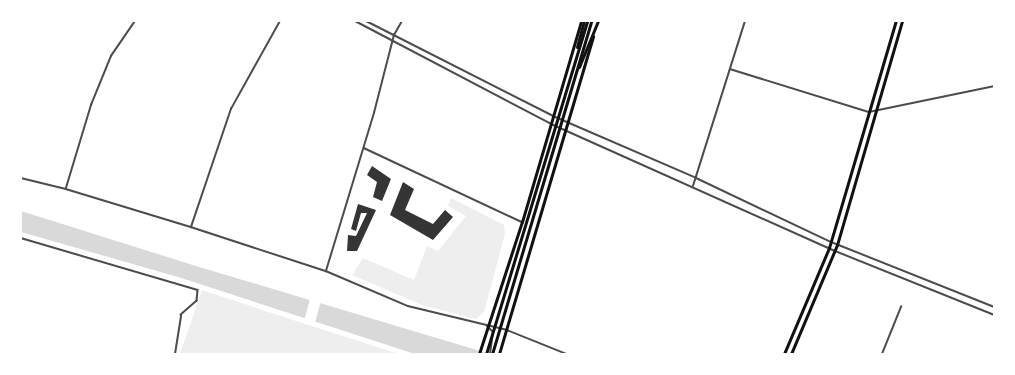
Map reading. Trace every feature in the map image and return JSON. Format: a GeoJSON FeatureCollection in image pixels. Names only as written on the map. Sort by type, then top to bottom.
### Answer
{"type":"FeatureCollection","features":[{"type":"Feature","properties":{"kind":"highway"},"geometry":{"type":"LineString","coordinates":[[486,354],[569,80],[584,21]]}},
{"type":"Feature","properties":{"kind":"highway"},"geometry":{"type":"LineString","coordinates":[[491,354],[591,21]]}},
{"type":"Feature","properties":{"kind":"highway"},"geometry":{"type":"LineString","coordinates":[[573,81],[598,21]]}},
{"type":"Feature","properties":{"kind":"main road"},"geometry":{"type":"LineString","coordinates":[[478,354],[522,222],[553,116],[584,21]]}},
{"type":"Feature","properties":{"kind":"main road"},"geometry":{"type":"LineString","coordinates":[[499,354],[563,130],[598,21]]}},
{"type":"Feature","properties":{"kind":"main road"},"geometry":{"type":"LineString","coordinates":[[784,354],[829,248],[896,21]]}},
{"type":"Feature","properties":{"kind":"main road"},"geometry":{"type":"LineString","coordinates":[[791,354],[837,245],[902,21]]}},
{"type":"Feature","properties":{"kind":"street"},"geometry":{"type":"LineString","coordinates":[[66,189],[91,106],[111,56],[135,21]]}},
{"type":"Feature","properties":{"kind":"street"},"geometry":{"type":"LineString","coordinates":[[191,227],[231,109],[280,21]]}},
{"type":"Feature","properties":{"kind":"street"},"geometry":{"type":"LineString","coordinates":[[355,21],[563,130],[693,186],[835,251],[994,314]]}},
{"type":"Feature","properties":{"kind":"street"},"geometry":{"type":"LineString","coordinates":[[366,21],[553,116],[696,178],[830,242],[994,307]]}},
{"type":"Feature","properties":{"kind":"street"},"geometry":{"type":"LineString","coordinates":[[326,271],[364,148],[394,35],[402,21]]}},
{"type":"Feature","properties":{"kind":"street"},"geometry":{"type":"LineString","coordinates":[[693,186],[745,21]]}},
{"type":"Feature","properties":{"kind":"street"},"geometry":{"type":"LineString","coordinates":[[730,69],[869,112],[875,112],[994,86]]}},
{"type":"Feature","properties":{"kind":"street"},"geometry":{"type":"LineString","coordinates":[[364,148],[522,222]]}},
{"type":"Feature","properties":{"kind":"street"},"geometry":{"type":"LineString","coordinates":[[21,178],[66,189],[191,227],[326,271],[408,306],[506,330],[568,354]]}},
{"type":"Feature","properties":{"kind":"street"},"geometry":{"type":"LineString","coordinates":[[21,238],[198,290],[197,302],[181,315],[175,354]]}},
{"type":"Feature","properties":{"kind":"street"},"geometry":{"type":"LineString","coordinates":[[882,354],[901,307]]}},
{"type":"Feature","properties":{"kind":"street"},"geometry":{"type":"LineString","coordinates":[[487,326],[493,332],[491,354]]}},
{"type":"Feature","properties":{"kind":"shaded area"},"geometry":{"type":"Polygon","coordinates":[[[451,198],[504,225],[505,234],[484,312],[476,319],[422,305],[352,275],[363,258],[414,280],[427,246],[438,251],[466,216],[448,206],[451,198]]]}},
{"type":"Feature","properties":{"kind":"shaded area"},"geometry":{"type":"Polygon","coordinates":[[[21,211],[196,266],[490,354],[415,354],[178,277],[21,232],[21,211]]]}},
{"type":"Feature","properties":{"kind":"shaded area"},"geometry":{"type":"Polygon","coordinates":[[[202,290],[296,321],[399,354],[180,354],[202,290]]]}},
{"type":"Feature","properties":{"kind":"pier"},"geometry":{"type":"Polygon","coordinates":[[[310,299],[321,302],[315,323],[304,320],[310,299]]]}},
{"type":"Feature","properties":{"kind":"building"},"geometry":{"type":"Polygon","coordinates":[[[372,166],[391,179],[382,201],[373,197],[377,182],[367,175],[372,166]]]}},
{"type":"Feature","properties":{"kind":"building"},"geometry":{"type":"Polygon","coordinates":[[[403,182],[414,189],[405,210],[433,224],[445,210],[453,217],[433,240],[390,215],[403,182]]]}},
{"type":"Feature","properties":{"kind":"building"},"geometry":{"type":"Polygon","coordinates":[[[358,204],[376,210],[357,251],[347,251],[348,235],[356,236],[367,213],[361,213],[356,231],[351,229],[358,204]]]}}]}
